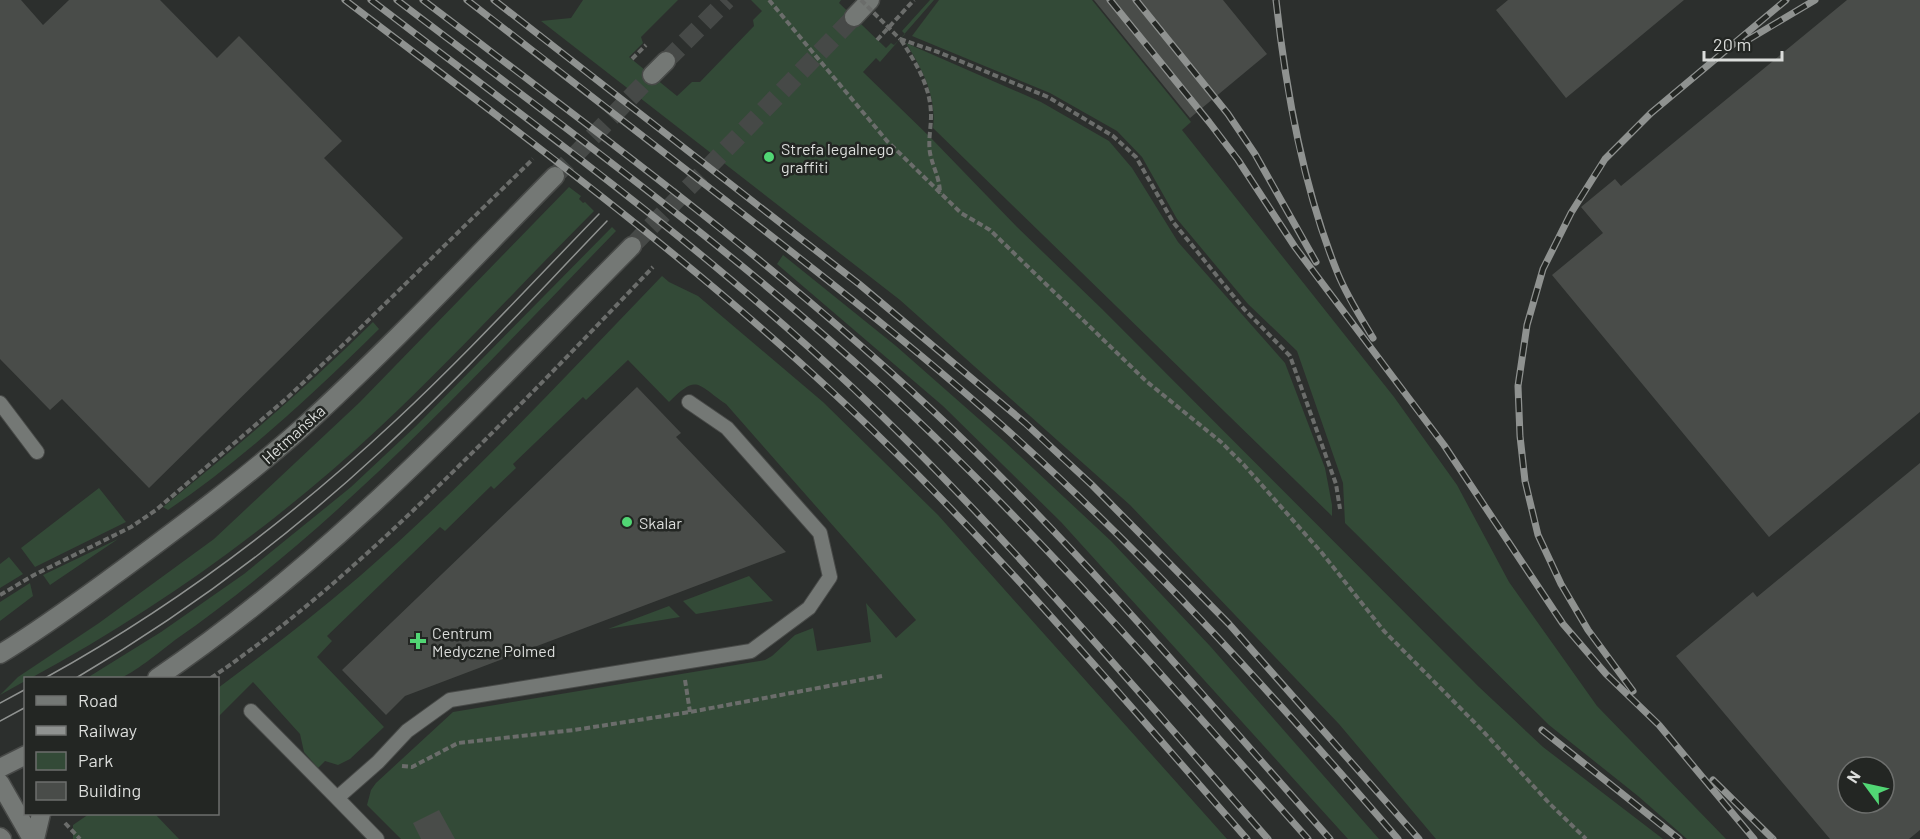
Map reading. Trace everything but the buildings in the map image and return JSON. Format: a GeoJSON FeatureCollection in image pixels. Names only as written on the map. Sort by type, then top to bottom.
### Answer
{"type":"FeatureCollection","features":[{"type":"Feature","properties":{"kind":"main road"},"geometry":{"type":"LineString","coordinates":[[857,9],[870,0]]}},
{"type":"Feature","properties":{"kind":"main road"},"geometry":{"type":"LineString","coordinates":[[652,75],[666,61]]}},
{"type":"Feature","properties":{"kind":"main road","name":"Hetmańska"},"geometry":{"type":"LineString","coordinates":[[0,654],[93,591],[197,514],[305,425],[406,328],[555,176]]}},
{"type":"Feature","properties":{"kind":"main road"},"geometry":{"type":"LineString","coordinates":[[158,677],[253,608],[354,524],[632,246]]}},
{"type":"Feature","properties":{"kind":"main road"},"geometry":{"type":"LineString","coordinates":[[0,768],[24,755]]}},
{"type":"Feature","properties":{"kind":"main road"},"geometry":{"type":"LineString","coordinates":[[0,783],[33,839]]}},
{"type":"Feature","properties":{"kind":"main road"},"geometry":{"type":"LineString","coordinates":[[33,839],[40,815]]}},
{"type":"Feature","properties":{"kind":"lane"},"geometry":{"type":"LineString","coordinates":[[337,798],[378,762],[407,731],[450,700],[751,651],[809,608],[830,578],[820,533],[727,428],[689,402]]}},
{"type":"Feature","properties":{"kind":"lane"},"geometry":{"type":"LineString","coordinates":[[0,403],[37,452]]}},
{"type":"Feature","properties":{"kind":"lane"},"geometry":{"type":"LineString","coordinates":[[251,711],[377,839]]}},
{"type":"Feature","properties":{"kind":"path"},"geometry":{"type":"LineString","coordinates":[[769,0],[887,141],[940,194],[961,213],[990,230],[1146,381],[1231,451],[1322,553],[1384,631],[1586,839]]}},
{"type":"Feature","properties":{"kind":"path"},"geometry":{"type":"LineString","coordinates":[[877,40],[914,0]]}},
{"type":"Feature","properties":{"kind":"path"},"geometry":{"type":"LineString","coordinates":[[857,9],[900,39],[1048,97],[1113,136],[1136,157],[1173,222],[1244,309],[1290,356],[1336,484],[1340,509]]}},
{"type":"Feature","properties":{"kind":"path"},"geometry":{"type":"LineString","coordinates":[[900,39],[920,68],[926,89],[932,115],[930,153],[940,181],[940,194]]}},
{"type":"Feature","properties":{"kind":"path"},"geometry":{"type":"LineString","coordinates":[[632,59],[646,45]]}},
{"type":"Feature","properties":{"kind":"path"},"geometry":{"type":"LineString","coordinates":[[0,595],[34,575],[130,527],[156,510],[286,398],[533,159]]}},
{"type":"Feature","properties":{"kind":"path"},"geometry":{"type":"LineString","coordinates":[[212,677],[310,603],[360,560],[453,472],[654,267]]}},
{"type":"Feature","properties":{"kind":"path"},"geometry":{"type":"LineString","coordinates":[[684,673],[690,712]]}},
{"type":"Feature","properties":{"kind":"path"},"geometry":{"type":"LineString","coordinates":[[378,762],[412,767],[458,744],[574,730],[690,712],[882,676]]}},
{"type":"Feature","properties":{"kind":"path"},"geometry":{"type":"LineString","coordinates":[[65,823],[80,839]]}},
{"type":"Feature","properties":{"kind":"green space"},"geometry":{"type":"Polygon","coordinates":[[[583,0],[678,0],[641,37],[643,43],[629,57],[677,96],[692,82],[700,82],[754,26],[753,20],[762,11],[751,0],[841,0],[839,3],[886,48],[891,43],[894,45],[900,39],[880,62],[876,58],[863,72],[1479,687],[1543,747],[1663,839],[1436,839],[1339,724],[1130,505],[900,300],[541,21],[571,18],[583,0]]]}},
{"type":"Feature","properties":{"kind":"green space"},"geometry":{"type":"Polygon","coordinates":[[[930,0],[934,0],[905,34],[902,31],[930,0]]]}},
{"type":"Feature","properties":{"kind":"green space"},"geometry":{"type":"Polygon","coordinates":[[[939,0],[1092,0],[1191,122],[1182,130],[1394,397],[1457,485],[1509,582],[1597,706],[1726,839],[1687,839],[1638,796],[1549,725],[1345,523],[1343,483],[1297,351],[1248,304],[1177,219],[1142,157],[1117,131],[1050,93],[912,36],[939,0]]]}},
{"type":"Feature","properties":{"kind":"green space"},"geometry":{"type":"Polygon","coordinates":[[[906,43],[1041,102],[1109,141],[1132,168],[1178,242],[1285,363],[1325,468],[1332,516],[933,128],[933,105],[927,83],[906,43]]]}},
{"type":"Feature","properties":{"kind":"green space"},"geometry":{"type":"Polygon","coordinates":[[[569,187],[581,196],[579,199],[594,211],[435,374],[340,463],[257,532],[169,595],[78,652],[33,677],[24,677],[24,682],[0,695],[18,677],[99,623],[214,539],[360,402],[569,187]]]}},
{"type":"Feature","properties":{"kind":"green space"},"geometry":{"type":"Polygon","coordinates":[[[612,227],[616,231],[459,393],[350,498],[294,548],[147,662],[121,677],[89,677],[161,632],[244,574],[351,487],[416,426],[612,227]]]}},
{"type":"Feature","properties":{"kind":"green space"},"geometry":{"type":"Polygon","coordinates":[[[783,255],[896,346],[1005,442],[1111,541],[1210,646],[1379,839],[1348,839],[1061,522],[943,406],[777,264],[783,255]]]}},
{"type":"Feature","properties":{"kind":"green space"},"geometry":{"type":"Polygon","coordinates":[[[662,276],[669,282],[698,296],[823,402],[938,515],[1227,839],[401,839],[367,805],[371,790],[453,712],[765,660],[795,635],[813,628],[817,651],[871,642],[866,603],[896,638],[916,620],[726,404],[697,385],[686,388],[669,402],[628,360],[586,400],[583,397],[513,464],[516,468],[494,489],[491,486],[445,531],[440,527],[327,636],[332,641],[317,657],[384,727],[350,759],[338,765],[325,761],[318,768],[304,752],[300,734],[253,682],[219,716],[219,687],[325,605],[400,541],[514,429],[662,276]]]}},
{"type":"Feature","properties":{"kind":"green space"},"geometry":{"type":"Polygon","coordinates":[[[373,322],[379,329],[278,424],[196,490],[168,510],[163,507],[270,417],[373,322]]]}},
{"type":"Feature","properties":{"kind":"green space"},"geometry":{"type":"Polygon","coordinates":[[[99,488],[126,522],[35,567],[21,548],[99,488]]]}},
{"type":"Feature","properties":{"kind":"green space"},"geometry":{"type":"Polygon","coordinates":[[[118,539],[50,585],[43,575],[118,539]]]}},
{"type":"Feature","properties":{"kind":"green space"},"geometry":{"type":"Polygon","coordinates":[[[9,557],[23,574],[0,588],[0,564],[9,557]]]}},
{"type":"Feature","properties":{"kind":"green space"},"geometry":{"type":"Polygon","coordinates":[[[749,576],[773,601],[696,614],[683,601],[749,576]]]}},
{"type":"Feature","properties":{"kind":"green space"},"geometry":{"type":"Polygon","coordinates":[[[30,583],[33,596],[0,621],[0,602],[30,583]]]}},
{"type":"Feature","properties":{"kind":"green space"},"geometry":{"type":"Polygon","coordinates":[[[669,606],[680,617],[608,629],[669,606]]]}},
{"type":"Feature","properties":{"kind":"green space"},"geometry":{"type":"Polygon","coordinates":[[[88,815],[156,815],[179,839],[73,839],[73,825],[88,815]]]}},
{"type":"Feature","properties":{"kind":"tunnel"},"geometry":{"type":"LineString","coordinates":[[666,61],[727,0]]}},
{"type":"Feature","properties":{"kind":"tunnel"},"geometry":{"type":"LineString","coordinates":[[632,246],[854,17]]}},
{"type":"Feature","properties":{"kind":"tunnel"},"geometry":{"type":"LineString","coordinates":[[555,176],[652,75]]}},
{"type":"Feature","properties":{"kind":"tram line"},"geometry":{"type":"LineString","coordinates":[[47,677],[184,592],[271,527],[355,458],[473,345],[599,214]]}},
{"type":"Feature","properties":{"kind":"tram line"},"geometry":{"type":"LineString","coordinates":[[78,677],[196,601],[272,544],[346,483],[439,396],[607,221]]}},
{"type":"Feature","properties":{"kind":"tram line"},"geometry":{"type":"LineString","coordinates":[[0,703],[24,690]]}},
{"type":"Feature","properties":{"kind":"tram line"},"geometry":{"type":"LineString","coordinates":[[0,721],[24,708]]}},
{"type":"Feature","properties":{"kind":"railway"},"geometry":{"type":"LineString","coordinates":[[345,0],[653,237],[829,389],[885,442],[992,552],[1247,839]]}},
{"type":"Feature","properties":{"kind":"railway"},"geometry":{"type":"LineString","coordinates":[[371,0],[678,236],[796,336],[853,388],[1014,552],[1268,839]]}},
{"type":"Feature","properties":{"kind":"railway"},"geometry":{"type":"LineString","coordinates":[[397,0],[704,235],[880,385],[992,493],[1046,549],[1308,839]]}},
{"type":"Feature","properties":{"kind":"railway"},"geometry":{"type":"LineString","coordinates":[[423,0],[626,154],[759,259],[888,369],[1000,476],[1097,577],[1330,839]]}},
{"type":"Feature","properties":{"kind":"railway"},"geometry":{"type":"LineString","coordinates":[[467,0],[849,297],[1015,437],[1116,533],[1213,632],[1398,839]]}},
{"type":"Feature","properties":{"kind":"railway"},"geometry":{"type":"LineString","coordinates":[[494,0],[859,284],[1025,423],[1092,485],[1229,624],[1419,839]]}},
{"type":"Feature","properties":{"kind":"railway"},"geometry":{"type":"LineString","coordinates":[[1110,0],[1238,160],[1295,247],[1444,445],[1563,624],[1606,674],[1659,725],[1754,839]]}},
{"type":"Feature","properties":{"kind":"railway"},"geometry":{"type":"LineString","coordinates":[[1136,0],[1228,114],[1255,154],[1316,262]]}},
{"type":"Feature","properties":{"kind":"railway"},"geometry":{"type":"LineString","coordinates":[[1276,0],[1291,104],[1315,208],[1342,282],[1373,338]]}},
{"type":"Feature","properties":{"kind":"railway"},"geometry":{"type":"LineString","coordinates":[[1633,691],[1588,630],[1561,584],[1538,535],[1525,481],[1520,436],[1518,386],[1527,325],[1543,269],[1571,213],[1605,159],[1651,113],[1786,0]]}},
{"type":"Feature","properties":{"kind":"railway"},"geometry":{"type":"LineString","coordinates":[[1746,41],[1815,0]]}},
{"type":"Feature","properties":{"kind":"railway"},"geometry":{"type":"LineString","coordinates":[[1542,730],[1679,839]]}},
{"type":"Feature","properties":{"kind":"railway"},"geometry":{"type":"LineString","coordinates":[[1713,780],[1773,839]]}},
{"type":"Feature","properties":{"kind":"place","name":"Strefa legalnego graffiti"},"geometry":{"type":"Point","coordinates":[769,157]}},
{"type":"Feature","properties":{"kind":"place","name":"Skalar"},"geometry":{"type":"Point","coordinates":[627,522]}},
{"type":"Feature","properties":{"kind":"place","name":"Centrum Medyczne Polmed"},"geometry":{"type":"Point","coordinates":[418,641]}}]}
